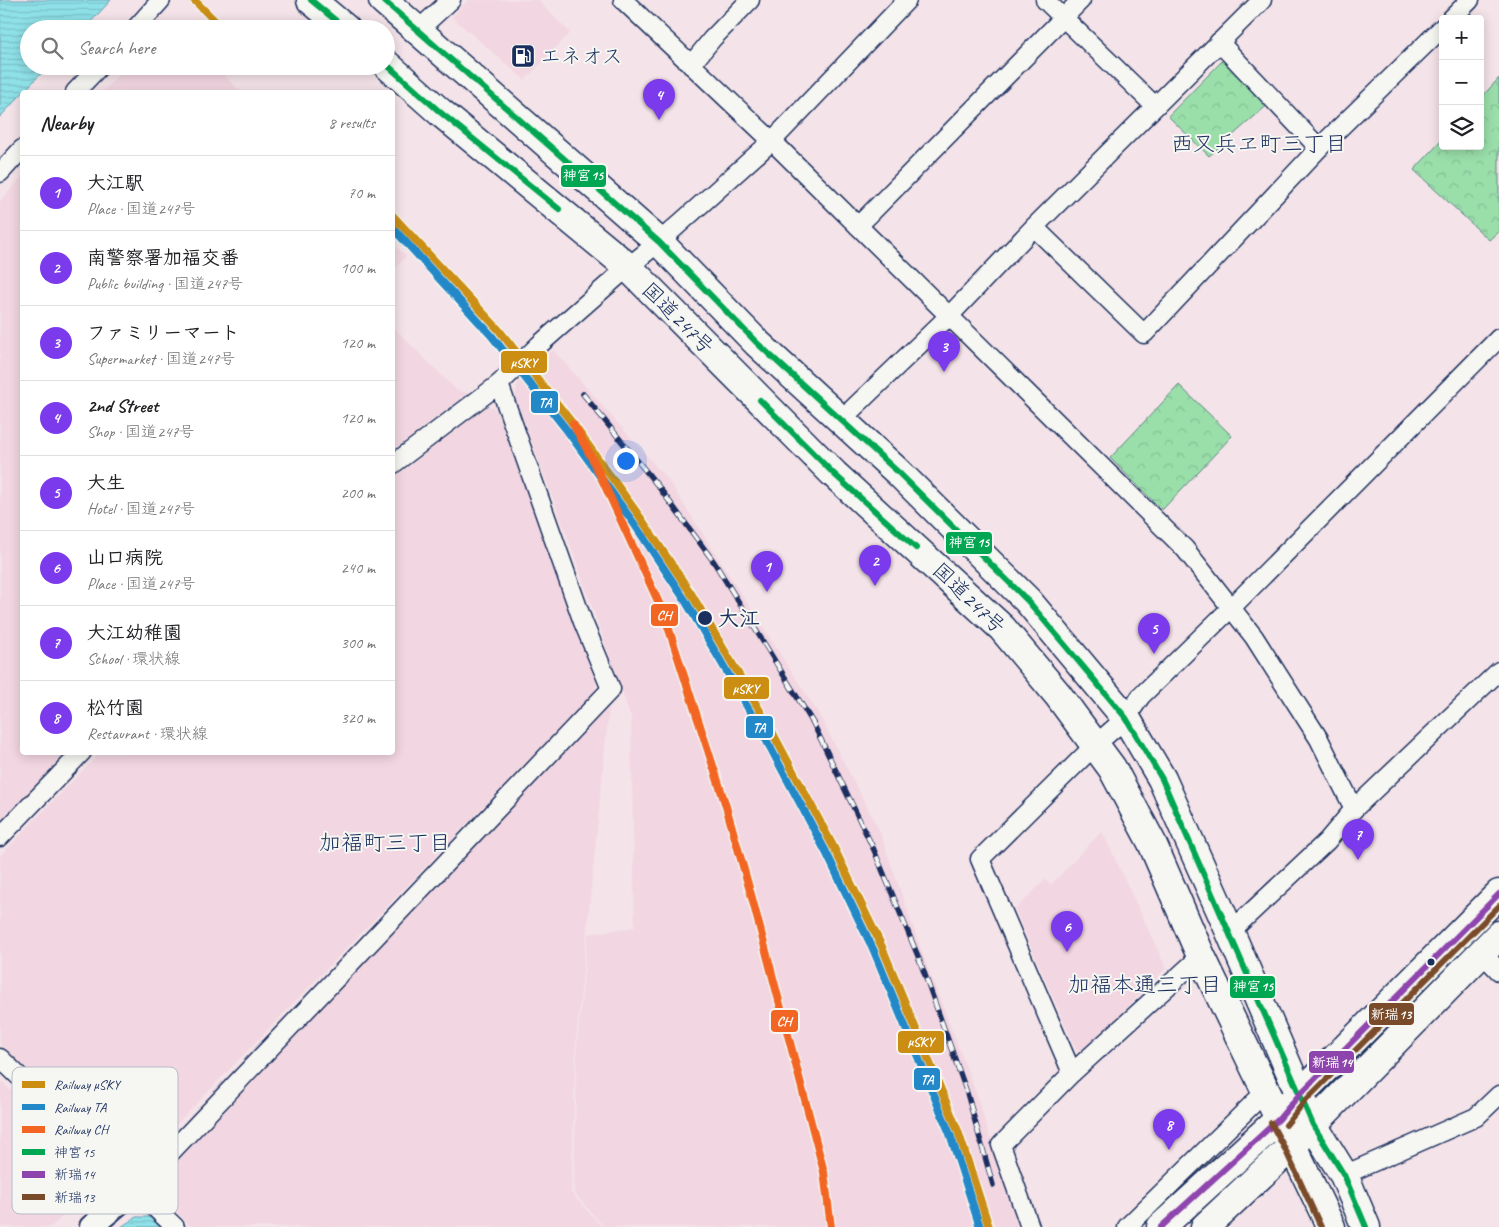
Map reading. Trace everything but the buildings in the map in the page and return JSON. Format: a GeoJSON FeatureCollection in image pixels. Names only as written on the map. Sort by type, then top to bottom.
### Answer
{"type":"FeatureCollection","features":[{"type":"Feature","properties":{"kind":"main road"},"geometry":{"type":"LineString","coordinates":[[311,0],[335,20]]}},
{"type":"Feature","properties":{"kind":"main road","name":"国道247号"},"geometry":{"type":"LineString","coordinates":[[382,0],[524,122],[659,242],[757,343],[899,473],[1028,601],[1126,718],[1162,779],[1230,932],[1299,1095],[1313,1125],[1344,1175],[1366,1227]]}},
{"type":"Feature","properties":{"kind":"main road","name":"国道247号"},"geometry":{"type":"LineString","coordinates":[[395,72],[440,112],[628,267],[834,474],[1002,628],[1058,695],[1112,768],[1152,843],[1202,956],[1331,1227]]}},
{"type":"Feature","properties":{"kind":"main road"},"geometry":{"type":"LineString","coordinates":[[1161,1227],[1279,1119],[1299,1095],[1499,894]]}},
{"type":"Feature","properties":{"kind":"main road"},"geometry":{"type":"LineString","coordinates":[[1205,1227],[1294,1146],[1313,1125],[1493,953]]}},
{"type":"Feature","properties":{"kind":"street"},"geometry":{"type":"LineString","coordinates":[[142,20],[161,0]]}},
{"type":"Feature","properties":{"kind":"street"},"geometry":{"type":"LineString","coordinates":[[417,31],[451,0]]}},
{"type":"Feature","properties":{"kind":"street"},"geometry":{"type":"LineString","coordinates":[[622,0],[772,141],[1185,549],[1254,637],[1318,740],[1354,809]]}},
{"type":"Feature","properties":{"kind":"street"},"geometry":{"type":"LineString","coordinates":[[691,65],[712,39],[750,0]]}},
{"type":"Feature","properties":{"kind":"street"},"geometry":{"type":"LineString","coordinates":[[395,463],[499,384],[539,345],[659,242],[772,141],[907,0]]}},
{"type":"Feature","properties":{"kind":"street"},"geometry":{"type":"LineString","coordinates":[[1046,0],[1063,19],[1155,106]]}},
{"type":"Feature","properties":{"kind":"street"},"geometry":{"type":"LineString","coordinates":[[858,226],[1081,0]]}},
{"type":"Feature","properties":{"kind":"street"},"geometry":{"type":"LineString","coordinates":[[842,420],[950,315],[1034,227],[1262,0]]}},
{"type":"Feature","properties":{"kind":"street"},"geometry":{"type":"LineString","coordinates":[[1455,15],[1470,0]]}},
{"type":"Feature","properties":{"kind":"street"},"geometry":{"type":"LineString","coordinates":[[1034,227],[1144,334],[1319,148],[1439,31]]}},
{"type":"Feature","properties":{"kind":"street"},"geometry":{"type":"LineString","coordinates":[[1219,42],[1319,148]]}},
{"type":"Feature","properties":{"kind":"street"},"geometry":{"type":"LineString","coordinates":[[77,90],[91,75]]}},
{"type":"Feature","properties":{"kind":"street"},"geometry":{"type":"LineString","coordinates":[[0,173],[20,151]]}},
{"type":"Feature","properties":{"kind":"street"},"geometry":{"type":"LineString","coordinates":[[1072,1073],[980,859],[1126,718],[1141,696],[1499,338]]}},
{"type":"Feature","properties":{"kind":"street"},"geometry":{"type":"LineString","coordinates":[[178,1145],[611,689],[583,622],[499,384]]}},
{"type":"Feature","properties":{"kind":"street"},"geometry":{"type":"LineString","coordinates":[[1230,932],[1327,841],[1354,809],[1499,671]]}},
{"type":"Feature","properties":{"kind":"street"},"geometry":{"type":"LineString","coordinates":[[0,837],[79,755]]}},
{"type":"Feature","properties":{"kind":"street"},"geometry":{"type":"LineString","coordinates":[[1030,1227],[1002,1145],[1072,1073],[1202,956]]}},
{"type":"Feature","properties":{"kind":"street"},"geometry":{"type":"LineString","coordinates":[[0,1058],[12,1070]]}},
{"type":"Feature","properties":{"kind":"street"},"geometry":{"type":"LineString","coordinates":[[1127,1227],[1266,1091]]}},
{"type":"Feature","properties":{"kind":"street"},"geometry":{"type":"LineString","coordinates":[[1344,1175],[1476,1117],[1499,1095]]}},
{"type":"Feature","properties":{"kind":"street"},"geometry":{"type":"LineString","coordinates":[[91,1227],[106,1214]]}},
{"type":"Feature","properties":{"kind":"street"},"geometry":{"type":"LineString","coordinates":[[162,1214],[176,1227]]}},
{"type":"Feature","properties":{"kind":"shaded area","name":"エネオス"},"geometry":{"type":"Polygon","coordinates":[[[469,0],[540,0],[539,2],[570,33],[525,80],[452,17],[469,0]]]}},
{"type":"Feature","properties":{"kind":"shaded area"},"geometry":{"type":"Polygon","coordinates":[[[118,75],[224,75],[239,90],[104,90],[118,75]]]}},
{"type":"Feature","properties":{"kind":"shaded area"},"geometry":{"type":"Polygon","coordinates":[[[20,179],[20,755],[64,755],[0,821],[0,201],[20,179]]]}},
{"type":"Feature","properties":{"kind":"shaded area"},"geometry":{"type":"Polygon","coordinates":[[[395,246],[406,256],[395,269],[395,246]]]}},
{"type":"Feature","properties":{"kind":"shaded area"},"geometry":{"type":"Polygon","coordinates":[[[395,329],[456,390],[468,393],[395,448],[395,329]]]}},
{"type":"Feature","properties":{"kind":"shaded area"},"geometry":{"type":"Polygon","coordinates":[[[553,350],[668,480],[818,713],[879,830],[925,961],[975,1090],[1018,1227],[604,1227],[574,1193],[577,1045],[588,934],[635,927],[631,717],[572,549],[515,397],[518,383],[553,350]]]}},
{"type":"Feature","properties":{"kind":"shaded area"},"geometry":{"type":"Polygon","coordinates":[[[487,406],[495,408],[560,579],[596,682],[595,691],[178,1123],[178,1067],[24,1067],[0,1044],[0,856],[98,755],[395,755],[395,477],[487,406]]]}},
{"type":"Feature","properties":{"kind":"shaded area"},"geometry":{"type":"Polygon","coordinates":[[[609,707],[576,1040],[571,1193],[602,1227],[192,1227],[178,1214],[178,1154],[609,707]]]}},
{"type":"Feature","properties":{"kind":"shaded area"},"geometry":{"type":"Polygon","coordinates":[[[1102,831],[1166,968],[1083,1051],[1076,1049],[1015,910],[1045,880],[1051,885],[1102,831]]]}},
{"type":"Feature","properties":{"kind":"shaded area"},"geometry":{"type":"Polygon","coordinates":[[[0,1080],[12,1092],[12,1214],[65,1214],[51,1227],[0,1227],[0,1080]]]}},
{"type":"Feature","properties":{"kind":"green space"},"geometry":{"type":"Polygon","coordinates":[[[1228,55],[1271,102],[1209,156],[1168,116],[1228,55]]]}},
{"type":"Feature","properties":{"kind":"green space"},"geometry":{"type":"Polygon","coordinates":[[[1499,78],[1499,231],[1489,240],[1414,170],[1439,143],[1439,150],[1484,150],[1484,95],[1499,78]]]}},
{"type":"Feature","properties":{"kind":"green space"},"geometry":{"type":"Polygon","coordinates":[[[1179,385],[1232,436],[1162,510],[1110,458],[1179,385]]]}},
{"type":"Feature","properties":{"kind":"water"},"geometry":{"type":"Polygon","coordinates":[[[0,0],[111,0],[92,20],[20,20],[20,75],[40,75],[25,90],[20,90],[20,96],[0,117],[0,0]]]}},
{"type":"Feature","properties":{"kind":"water"},"geometry":{"type":"Polygon","coordinates":[[[136,1217],[149,1217],[160,1227],[121,1227],[136,1217]]]}},
{"type":"Feature","properties":{"kind":"railway"},"geometry":{"type":"LineString","coordinates":[[583,394],[658,486],[714,562],[813,723],[874,850],[920,961],[967,1093],[993,1185]]}},
{"type":"Feature","properties":{"kind":"rail line","name":"μSKY"},"geometry":{"type":"LineString","coordinates":[[194,0],[214,20]]}},
{"type":"Feature","properties":{"kind":"rail line","name":"μSKY"},"geometry":{"type":"LineString","coordinates":[[395,218],[498,329],[573,424],[640,517],[692,595],[770,728],[834,848],[882,947],[958,1131],[989,1227]]}},
{"type":"Feature","properties":{"kind":"rail line","name":"TA"},"geometry":{"type":"LineString","coordinates":[[395,230],[491,335],[566,429],[633,522],[685,600],[762,732],[826,852],[874,951],[950,1134],[980,1227]]}},
{"type":"Feature","properties":{"kind":"rail line","name":"CH"},"geometry":{"type":"LineString","coordinates":[[573,424],[594,462],[664,614],[725,803],[824,1172],[831,1227]]}},
{"type":"Feature","properties":{"kind":"transit line","name":"神宮15"},"geometry":{"type":"LineString","coordinates":[[311,0],[335,20]]}},
{"type":"Feature","properties":{"kind":"transit line","name":"神宮15"},"geometry":{"type":"LineString","coordinates":[[383,0],[659,242],[757,343],[899,473],[1028,601],[1126,718],[1162,779],[1313,1125],[1344,1175],[1366,1227]]}},
{"type":"Feature","properties":{"kind":"transit line","name":"神宮15"},"geometry":{"type":"LineString","coordinates":[[395,72],[440,112],[559,209]]}},
{"type":"Feature","properties":{"kind":"transit line","name":"神宮15"},"geometry":{"type":"LineString","coordinates":[[760,400],[834,474],[916,548]]}},
{"type":"Feature","properties":{"kind":"transit line","name":"新瑞14"},"geometry":{"type":"LineString","coordinates":[[1161,1227],[1279,1119],[1299,1095],[1499,894]]}},
{"type":"Feature","properties":{"kind":"transit line","name":"新瑞13"},"geometry":{"type":"LineString","coordinates":[[1286,1125],[1305,1101],[1499,906]]}},
{"type":"Feature","properties":{"kind":"transit line","name":"新瑞13"},"geometry":{"type":"LineString","coordinates":[[1271,1123],[1321,1227]]}},
{"type":"Feature","properties":{"kind":"place","name":"エネオス"},"geometry":{"type":"Point","coordinates":[523,56]}},
{"type":"Feature","properties":{"kind":"place","name":"2nd Street"},"geometry":{"type":"Point","coordinates":[659,120]}},
{"type":"Feature","properties":{"kind":"place","name":"ファミリーマート"},"geometry":{"type":"Point","coordinates":[944,372]}},
{"type":"Feature","properties":{"kind":"place","name":"南警察署加福交番"},"geometry":{"type":"Point","coordinates":[875,586]}},
{"type":"Feature","properties":{"kind":"place","name":"大江駅"},"geometry":{"type":"Point","coordinates":[767,592]}},
{"type":"Feature","properties":{"kind":"place","name":"大江"},"geometry":{"type":"Point","coordinates":[705,618]}},
{"type":"Feature","properties":{"kind":"place","name":"大生"},"geometry":{"type":"Point","coordinates":[1154,654]}},
{"type":"Feature","properties":{"kind":"place","name":"大江幼稚園"},"geometry":{"type":"Point","coordinates":[1358,860]}},
{"type":"Feature","properties":{"kind":"place","name":"山口病院"},"geometry":{"type":"Point","coordinates":[1067,952]}},
{"type":"Feature","properties":{"kind":"place","name":"松竹園"},"geometry":{"type":"Point","coordinates":[1169,1150]}},
{"type":"Feature","properties":{"kind":"district","name":"西又兵ヱ町三丁目"},"geometry":{"type":"Point","coordinates":[1259,143]}},
{"type":"Feature","properties":{"kind":"district","name":"加福町三丁目"},"geometry":{"type":"Point","coordinates":[385,842]}},
{"type":"Feature","properties":{"kind":"district","name":"加福本通三丁目"},"geometry":{"type":"Point","coordinates":[1145,984]}}]}
